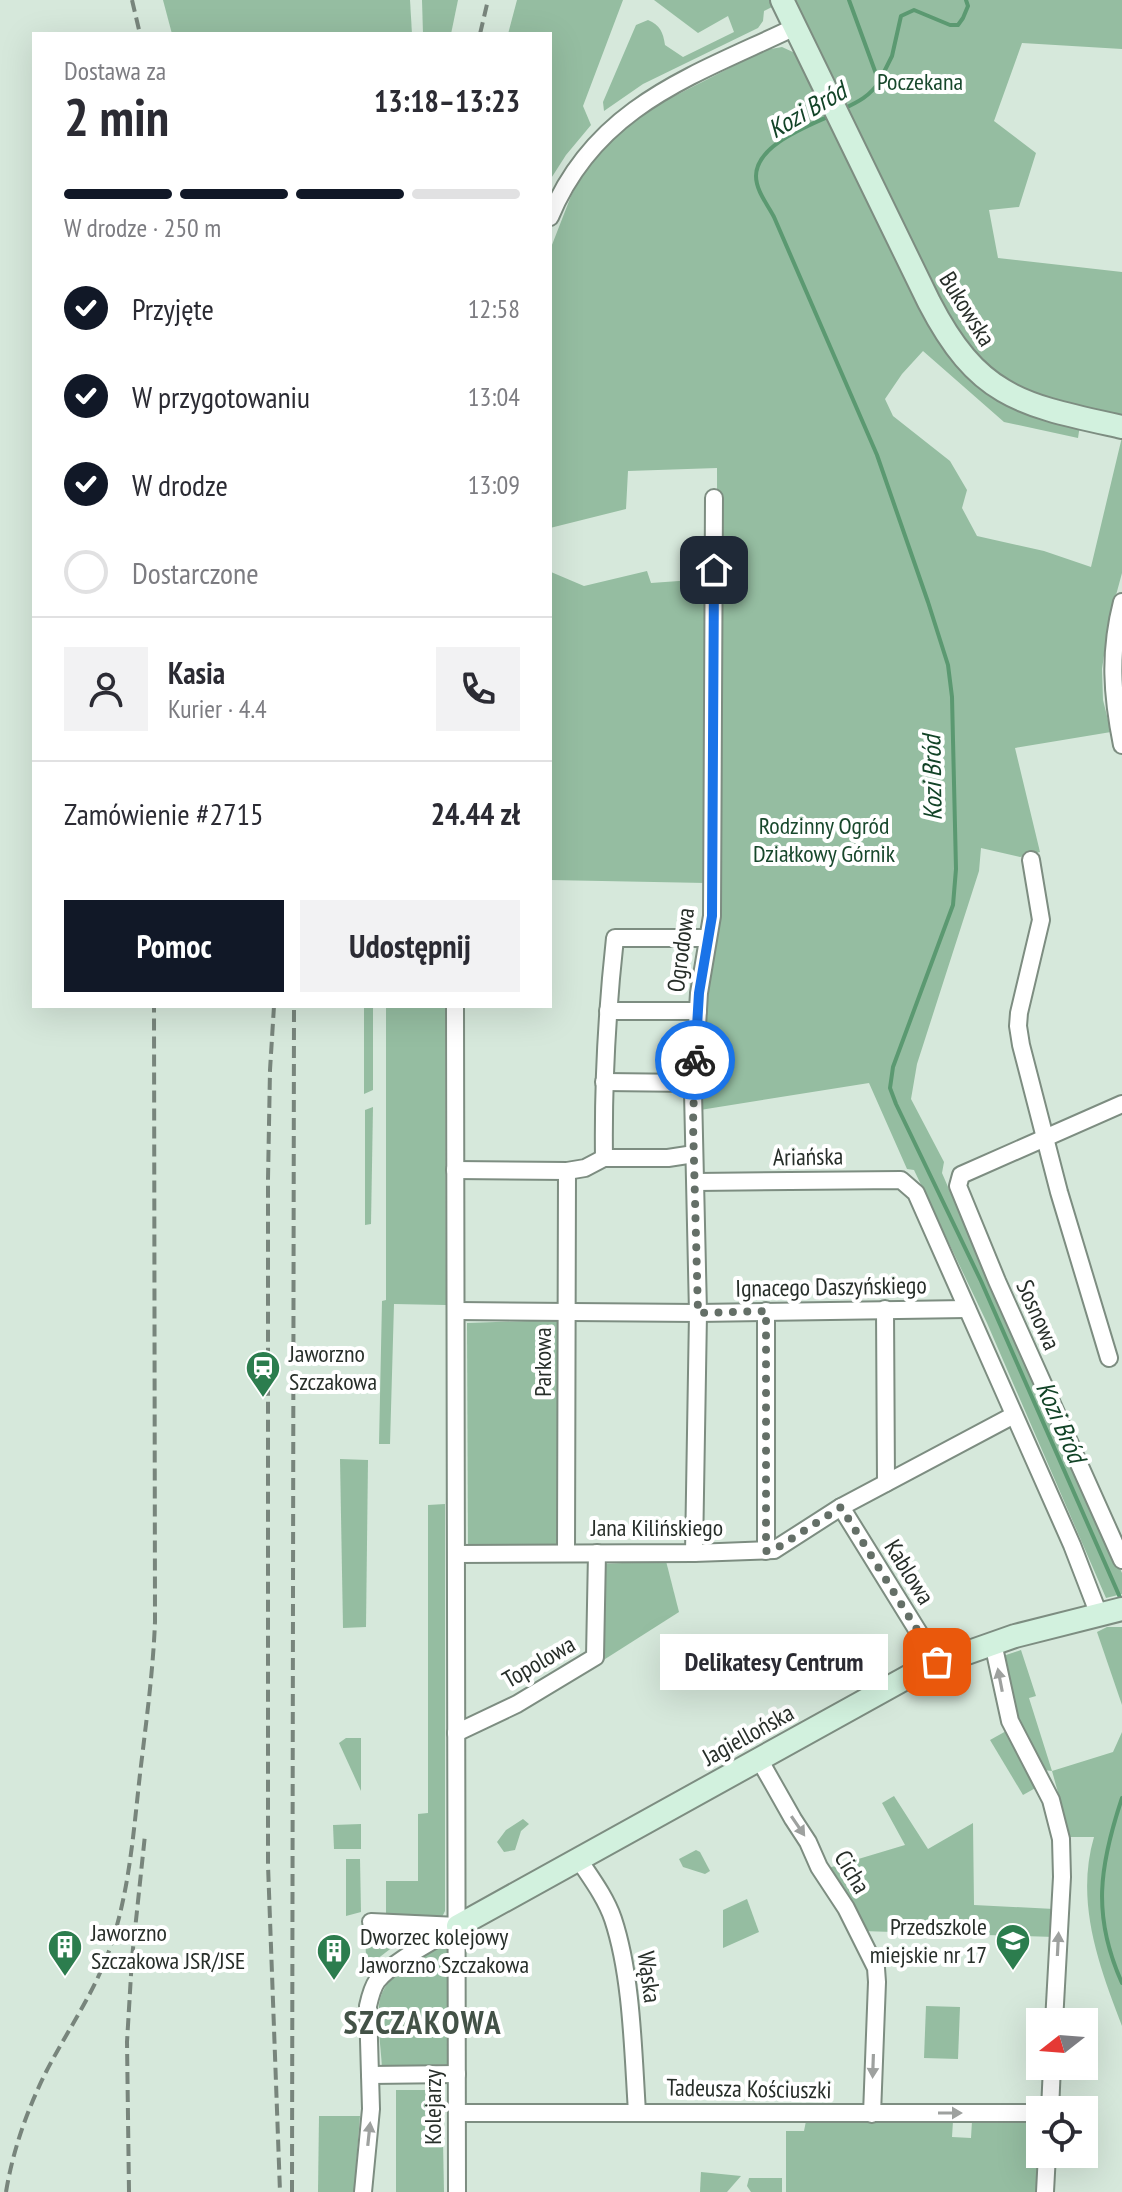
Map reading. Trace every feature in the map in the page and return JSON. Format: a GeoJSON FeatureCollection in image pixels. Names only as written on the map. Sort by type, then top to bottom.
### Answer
{"type":"FeatureCollection","features":[{"type":"Feature","properties":{"kind":"street"},"geometry":{"type":"LineString","coordinates":[[552,213],[580,163],[601,137],[626,115],[680,82],[795,27],[782,0]]}},
{"type":"Feature","properties":{"kind":"street","name":"Bukowska"},"geometry":{"type":"LineString","coordinates":[[795,27],[936,316],[968,364],[993,385],[1018,399],[1053,412],[1122,427]]}},
{"type":"Feature","properties":{"kind":"street","name":"Ogrodowa"},"geometry":{"type":"LineString","coordinates":[[694,1553],[698,1313],[694,1083],[698,1011],[712,916],[714,498]]}},
{"type":"Feature","properties":{"kind":"street"},"geometry":{"type":"LineString","coordinates":[[1122,602],[1115,630],[1112,677],[1122,745]]}},
{"type":"Feature","properties":{"kind":"street"},"geometry":{"type":"LineString","coordinates":[[1031,860],[1041,920],[1018,1026],[1059,1192],[1109,1358]]}},
{"type":"Feature","properties":{"kind":"street"},"geometry":{"type":"LineString","coordinates":[[455,1170],[567,1171],[585,1168],[604,1158],[604,1082],[615,938],[708,938]]}},
{"type":"Feature","properties":{"kind":"street","name":"Kolejarzy"},"geometry":{"type":"LineString","coordinates":[[455,1008],[457,2192]]}},
{"type":"Feature","properties":{"kind":"street"},"geometry":{"type":"LineString","coordinates":[[608,1011],[698,1011]]}},
{"type":"Feature","properties":{"kind":"street"},"geometry":{"type":"LineString","coordinates":[[604,1082],[694,1083]]}},
{"type":"Feature","properties":{"kind":"street"},"geometry":{"type":"LineString","coordinates":[[1045,1137],[1122,1104]]}},
{"type":"Feature","properties":{"kind":"street","name":"Sosnowa"},"geometry":{"type":"LineString","coordinates":[[1045,1137],[961,1175],[958,1186],[997,1281],[1122,1560]]}},
{"type":"Feature","properties":{"kind":"street","name":"Ariańska"},"geometry":{"type":"LineString","coordinates":[[604,1158],[668,1158],[695,1168],[901,1180],[916,1193],[967,1309]]}},
{"type":"Feature","properties":{"kind":"street","name":"Parkowa"},"geometry":{"type":"LineString","coordinates":[[566,1553],[567,1171]]}},
{"type":"Feature","properties":{"kind":"street"},"geometry":{"type":"LineString","coordinates":[[885,1309],[886,1483]]}},
{"type":"Feature","properties":{"kind":"street"},"geometry":{"type":"LineString","coordinates":[[967,1309],[1072,1545],[1108,1613]]}},
{"type":"Feature","properties":{"kind":"street","name":"Ignacego Daszyńskiego"},"geometry":{"type":"LineString","coordinates":[[457,1311],[698,1313],[967,1309]]}},
{"type":"Feature","properties":{"kind":"street"},"geometry":{"type":"LineString","coordinates":[[766,1311],[766,1551]]}},
{"type":"Feature","properties":{"kind":"street","name":"Jana Kilińskiego"},"geometry":{"type":"LineString","coordinates":[[457,1554],[774,1550],[841,1507],[1014,1415]]}},
{"type":"Feature","properties":{"kind":"street","name":"Kablowa"},"geometry":{"type":"LineString","coordinates":[[841,1507],[937,1662]]}},
{"type":"Feature","properties":{"kind":"street","name":"Topolowa"},"geometry":{"type":"LineString","coordinates":[[456,1733],[517,1704],[595,1657],[597,1553]]}},
{"type":"Feature","properties":{"kind":"street","name":"Jagiellońska"},"geometry":{"type":"LineString","coordinates":[[458,1926],[937,1662],[993,1643],[1108,1613]]}},
{"type":"Feature","properties":{"kind":"street"},"geometry":{"type":"LineString","coordinates":[[993,1643],[1010,1721],[1051,1800],[1061,1839],[1055,2008]]}},
{"type":"Feature","properties":{"kind":"street","name":"Cicha"},"geometry":{"type":"LineString","coordinates":[[759,1759],[808,1842],[819,1867],[839,1896],[876,1968],[872,2114]]}},
{"type":"Feature","properties":{"kind":"street","name":"Wąska"},"geometry":{"type":"LineString","coordinates":[[579,1860],[613,1918],[622,1955],[631,2023],[637,2112]]}},
{"type":"Feature","properties":{"kind":"street"},"geometry":{"type":"LineString","coordinates":[[371,1922],[458,1926]]}},
{"type":"Feature","properties":{"kind":"street"},"geometry":{"type":"LineString","coordinates":[[363,2192],[371,2109],[368,2006],[376,1983],[399,1963],[458,1926]]}},
{"type":"Feature","properties":{"kind":"street"},"geometry":{"type":"LineString","coordinates":[[370,2075],[457,2074]]}},
{"type":"Feature","properties":{"kind":"street","name":"Tadeusza Kościuszki"},"geometry":{"type":"LineString","coordinates":[[457,2113],[1026,2113]]}},
{"type":"Feature","properties":{"kind":"street"},"geometry":{"type":"LineString","coordinates":[[1045,2192],[1046,2168]]}},
{"type":"Feature","properties":{"kind":"green space"},"geometry":{"type":"Polygon","coordinates":[[[163,0],[410,0],[412,32],[171,32],[163,0]]]}},
{"type":"Feature","properties":{"kind":"green space"},"geometry":{"type":"Polygon","coordinates":[[[422,0],[458,0],[451,32],[423,32],[422,0]]]}},
{"type":"Feature","properties":{"kind":"green space"},"geometry":{"type":"Polygon","coordinates":[[[517,0],[623,0],[583,106],[591,125],[552,177],[552,32],[509,32],[517,0]]]}},
{"type":"Feature","properties":{"kind":"green space"},"geometry":{"type":"Polygon","coordinates":[[[654,0],[786,0],[764,11],[758,28],[643,84],[604,111],[603,102],[636,25],[648,20],[655,24],[662,33],[665,45],[683,57],[734,32],[728,16],[698,33],[654,0]]]}},
{"type":"Feature","properties":{"kind":"green space","name":"Poczekana"},"geometry":{"type":"Polygon","coordinates":[[[795,0],[1122,0],[1122,49],[1022,43],[994,121],[1036,153],[1019,207],[989,210],[998,258],[1122,272],[1122,421],[1010,388],[962,345],[797,13],[795,0]]]}},
{"type":"Feature","properties":{"kind":"green space","name":"Rodzinny Ogród Działkowy Górnik"},"geometry":{"type":"Polygon","coordinates":[[[782,47],[795,53],[806,66],[950,354],[1080,425],[1078,438],[1004,422],[923,351],[885,399],[893,416],[950,461],[967,490],[962,508],[977,536],[1044,551],[1091,567],[1122,437],[1122,573],[1109,621],[1102,669],[1103,700],[1111,732],[1015,748],[1040,852],[1020,857],[981,848],[979,871],[917,1064],[911,1099],[944,1162],[942,1173],[961,1217],[1122,1573],[1122,1594],[1106,1598],[987,1323],[914,1170],[907,1169],[869,1083],[700,1110],[705,982],[718,918],[717,468],[628,471],[626,509],[552,528],[552,245],[571,196],[583,172],[600,152],[647,110],[765,50],[782,47]]]}},
{"type":"Feature","properties":{"kind":"green space"},"geometry":{"type":"Polygon","coordinates":[[[647,571],[651,583],[707,579],[706,883],[552,880],[552,572],[584,586],[647,571]]]}},
{"type":"Feature","properties":{"kind":"green space"},"geometry":{"type":"Polygon","coordinates":[[[364,1008],[373,1008],[373,1090],[364,1094],[364,1008]]]}},
{"type":"Feature","properties":{"kind":"green space"},"geometry":{"type":"Polygon","coordinates":[[[386,1008],[445,1008],[446,1305],[394,1304],[390,1444],[379,1444],[382,1301],[386,1300],[386,1008]]]}},
{"type":"Feature","properties":{"kind":"green space"},"geometry":{"type":"Polygon","coordinates":[[[373,1107],[371,1224],[365,1225],[365,1110],[373,1107]]]}},
{"type":"Feature","properties":{"kind":"green space"},"geometry":{"type":"Polygon","coordinates":[[[558,1320],[560,1546],[468,1547],[467,1323],[558,1320]]]}},
{"type":"Feature","properties":{"kind":"green space"},"geometry":{"type":"Polygon","coordinates":[[[340,1459],[368,1460],[366,1627],[343,1628],[340,1459]]]}},
{"type":"Feature","properties":{"kind":"green space"},"geometry":{"type":"Polygon","coordinates":[[[445,1504],[445,1911],[442,1917],[386,1914],[386,1881],[418,1881],[418,1814],[428,1813],[428,1505],[445,1504]]]}},
{"type":"Feature","properties":{"kind":"green space"},"geometry":{"type":"Polygon","coordinates":[[[666,1561],[679,1612],[602,1661],[600,1564],[666,1561]]]}},
{"type":"Feature","properties":{"kind":"green space"},"geometry":{"type":"Polygon","coordinates":[[[1107,1627],[1122,1627],[1122,1705],[1097,1632],[1107,1627]]]}},
{"type":"Feature","properties":{"kind":"green space"},"geometry":{"type":"Polygon","coordinates":[[[1021,1650],[1036,1696],[1029,1698],[1052,1771],[1043,1770],[1017,1720],[1003,1656],[1021,1650]]]}},
{"type":"Feature","properties":{"kind":"green space"},"geometry":{"type":"Polygon","coordinates":[[[1008,1730],[1039,1786],[1023,1795],[990,1740],[1008,1730]]]}},
{"type":"Feature","properties":{"kind":"green space"},"geometry":{"type":"Polygon","coordinates":[[[1122,1732],[1122,2026],[1098,1957],[1088,1910],[1089,1861],[1094,1837],[1068,1837],[1052,1771],[1113,1752],[1122,1732]]]}},
{"type":"Feature","properties":{"kind":"green space"},"geometry":{"type":"Polygon","coordinates":[[[346,1738],[361,1738],[361,1791],[339,1743],[346,1738]]]}},
{"type":"Feature","properties":{"kind":"green space"},"geometry":{"type":"Polygon","coordinates":[[[894,1796],[928,1849],[973,1823],[974,1905],[1054,1909],[1054,1937],[862,1931],[825,1869],[905,1845],[882,1803],[894,1796]]]}},
{"type":"Feature","properties":{"kind":"green space"},"geometry":{"type":"Polygon","coordinates":[[[523,1819],[529,1824],[521,1831],[515,1850],[504,1852],[497,1842],[506,1830],[523,1819]]]}},
{"type":"Feature","properties":{"kind":"green space"},"geometry":{"type":"Polygon","coordinates":[[[361,1824],[361,1849],[334,1849],[333,1825],[361,1824]]]}},
{"type":"Feature","properties":{"kind":"green space"},"geometry":{"type":"Polygon","coordinates":[[[696,1850],[710,1871],[705,1874],[683,1867],[679,1859],[696,1850]]]}},
{"type":"Feature","properties":{"kind":"green space"},"geometry":{"type":"Polygon","coordinates":[[[346,1859],[360,1859],[361,1912],[346,1916],[346,1859]]]}},
{"type":"Feature","properties":{"kind":"green space"},"geometry":{"type":"Polygon","coordinates":[[[747,1899],[759,1932],[723,1948],[723,1910],[747,1899]]]}},
{"type":"Feature","properties":{"kind":"green space"},"geometry":{"type":"Polygon","coordinates":[[[377,1929],[402,1930],[407,1936],[372,1963],[367,1958],[366,1944],[377,1929]]]}},
{"type":"Feature","properties":{"kind":"green space"},"geometry":{"type":"Polygon","coordinates":[[[450,1939],[449,2064],[382,2068],[378,2020],[382,1993],[407,1965],[450,1939]]]}},
{"type":"Feature","properties":{"kind":"green space"},"geometry":{"type":"Polygon","coordinates":[[[926,2006],[960,2007],[958,2059],[924,2058],[926,2006]]]}},
{"type":"Feature","properties":{"kind":"green space"},"geometry":{"type":"Polygon","coordinates":[[[396,2090],[442,2090],[444,2192],[396,2192],[396,2090]]]}},
{"type":"Feature","properties":{"kind":"green space"},"geometry":{"type":"Polygon","coordinates":[[[319,2116],[360,2116],[354,2192],[318,2192],[319,2116]]]}},
{"type":"Feature","properties":{"kind":"green space"},"geometry":{"type":"Polygon","coordinates":[[[806,2121],[953,2121],[952,2137],[971,2138],[972,2121],[1026,2122],[1026,2168],[1038,2168],[1037,2192],[786,2192],[786,2131],[804,2131],[806,2121]]]}},
{"type":"Feature","properties":{"kind":"green space"},"geometry":{"type":"Polygon","coordinates":[[[701,2172],[741,2176],[727,2192],[700,2192],[701,2172]]]}},
{"type":"Feature","properties":{"kind":"green space"},"geometry":{"type":"Polygon","coordinates":[[[749,2178],[782,2178],[782,2192],[751,2192],[747,2186],[749,2178]]]}},
{"type":"Feature","properties":{"kind":"waterway","name":"Kozi Bród"},"geometry":{"type":"LineString","coordinates":[[843,109],[863,98],[879,82],[849,0]]}},
{"type":"Feature","properties":{"kind":"waterway"},"geometry":{"type":"LineString","coordinates":[[880,80],[892,56],[901,16],[914,10],[950,25],[958,25],[968,6],[966,0]]}},
{"type":"Feature","properties":{"kind":"waterway","name":"Kozi Bród"},"geometry":{"type":"LineString","coordinates":[[832,115],[774,146],[758,165],[757,182],[877,455],[948,665],[952,697],[956,869],[953,905],[893,1067],[890,1088],[981,1281],[1122,1602]]}},
{"type":"Feature","properties":{"kind":"waterway","name":"Kozi Bród"},"geometry":{"type":"LineString","coordinates":[[1122,1798],[1108,1847],[1102,1891],[1106,1936],[1122,1983]]}},
{"type":"Feature","properties":{"kind":"railway"},"geometry":{"type":"LineString","coordinates":[[132,0],[140,32]]}},
{"type":"Feature","properties":{"kind":"railway"},"geometry":{"type":"LineString","coordinates":[[480,32],[488,0]]}},
{"type":"Feature","properties":{"kind":"railway"},"geometry":{"type":"LineString","coordinates":[[6,2192],[17,2146],[33,2101],[106,1959],[120,1914],[132,1844],[155,1622],[154,1008]]}},
{"type":"Feature","properties":{"kind":"railway"},"geometry":{"type":"LineString","coordinates":[[274,1008],[268,1179],[268,1865],[280,2192]]}},
{"type":"Feature","properties":{"kind":"railway"},"geometry":{"type":"LineString","coordinates":[[292,2192],[294,1008]]}},
{"type":"Feature","properties":{"kind":"railway"},"geometry":{"type":"LineString","coordinates":[[129,2192],[127,2042],[145,1835]]}},
{"type":"Feature","properties":{"kind":"way so far"},"geometry":{"type":"LineString","coordinates":[[695,1060],[693,1123],[698,1313],[766,1311],[766,1551],[774,1550],[841,1507],[937,1662]]}},
{"type":"Feature","properties":{"kind":"place","name":"Jaworzno Szczakowa"},"geometry":{"type":"Point","coordinates":[263,1399]}},
{"type":"Feature","properties":{"kind":"place","name":"Delikatesy Centrum"},"geometry":{"type":"Point","coordinates":[937,1662]}},
{"type":"Feature","properties":{"kind":"place","name":"Przedszkole miejskie nr 17"},"geometry":{"type":"Point","coordinates":[1013,1972]}},
{"type":"Feature","properties":{"kind":"place","name":"Jaworzno Szczakowa JSR/JSE"},"geometry":{"type":"Point","coordinates":[65,1978]}},
{"type":"Feature","properties":{"kind":"place","name":"Dworzec kolejowy Jaworzno Szczakowa"},"geometry":{"type":"Point","coordinates":[334,1982]}},
{"type":"Feature","properties":{"kind":"district","name":"SZCZAKOWA"},"geometry":{"type":"Point","coordinates":[423,2023]}},
{"type":"Feature","properties":{"kind":"route"},"geometry":{"type":"LineString","coordinates":[[695,1060],[699,993],[712,916],[714,570]]}}]}
